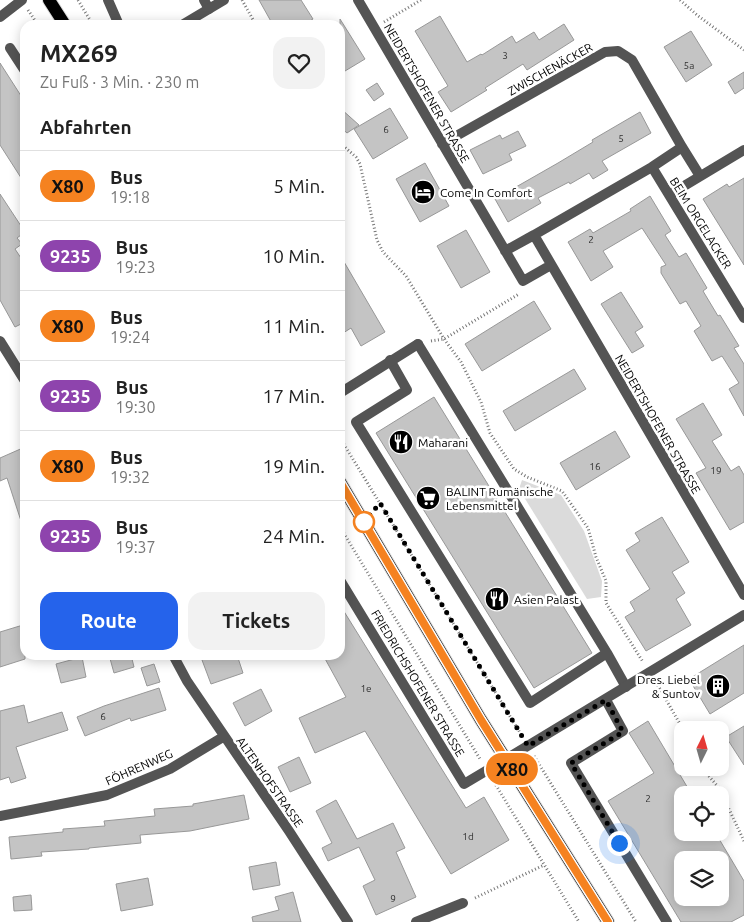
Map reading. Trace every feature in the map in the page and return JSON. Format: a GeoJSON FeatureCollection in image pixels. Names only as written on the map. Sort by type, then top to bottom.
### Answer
{"type":"FeatureCollection","features":[{"type":"Feature","properties":{"kind":"main road"},"geometry":{"type":"LineString","coordinates":[[49,0],[62,20]]}},
{"type":"Feature","properties":{"kind":"main road"},"geometry":{"type":"LineString","coordinates":[[345,490],[506,759],[608,922]]}},
{"type":"Feature","properties":{"kind":"street"},"geometry":{"type":"LineString","coordinates":[[0,17],[22,0]]}},
{"type":"Feature","properties":{"kind":"street"},"geometry":{"type":"LineString","coordinates":[[108,0],[117,20]]}},
{"type":"Feature","properties":{"kind":"street"},"geometry":{"type":"LineString","coordinates":[[188,20],[207,4],[224,0]]}},
{"type":"Feature","properties":{"kind":"street","name":"NEIDERTSHOFENER STRASSE"},"geometry":{"type":"LineString","coordinates":[[358,0],[523,281]]}},
{"type":"Feature","properties":{"kind":"street"},"geometry":{"type":"LineString","coordinates":[[10,48],[20,63]]}},
{"type":"Feature","properties":{"kind":"street","name":"ZWISCHENÄCKER"},"geometry":{"type":"LineString","coordinates":[[442,144],[605,52],[618,51],[632,60],[700,176]]}},
{"type":"Feature","properties":{"kind":"street"},"geometry":{"type":"LineString","coordinates":[[505,252],[682,148]]}},
{"type":"Feature","properties":{"kind":"street"},"geometry":{"type":"LineString","coordinates":[[668,195],[744,150]]}},
{"type":"Feature","properties":{"kind":"street","name":"BEIM ORGELACKER"},"geometry":{"type":"LineString","coordinates":[[652,167],[744,318]]}},
{"type":"Feature","properties":{"kind":"street","name":"NEIDERTSHOFENER STRASSE"},"geometry":{"type":"LineString","coordinates":[[534,235],[744,595]]}},
{"type":"Feature","properties":{"kind":"street"},"geometry":{"type":"LineString","coordinates":[[523,281],[551,265]]}},
{"type":"Feature","properties":{"kind":"street"},"geometry":{"type":"LineString","coordinates":[[0,341],[20,373]]}},
{"type":"Feature","properties":{"kind":"street"},"geometry":{"type":"LineString","coordinates":[[345,386],[418,344],[626,686]]}},
{"type":"Feature","properties":{"kind":"street"},"geometry":{"type":"LineString","coordinates":[[390,360],[407,390],[356,422],[530,703],[607,653]]}},
{"type":"Feature","properties":{"kind":"street","name":"FRIEDRICHSHOFENER STRASSE"},"geometry":{"type":"LineString","coordinates":[[345,588],[464,784],[744,616]]}},
{"type":"Feature","properties":{"kind":"street","name":"ALTENHOFSTRASSE"},"geometry":{"type":"LineString","coordinates":[[176,660],[187,681],[348,922]]}},
{"type":"Feature","properties":{"kind":"street"},"geometry":{"type":"LineString","coordinates":[[606,700],[623,732],[571,763],[667,922]]}},
{"type":"Feature","properties":{"kind":"street","name":"FÖHRENWEG"},"geometry":{"type":"LineString","coordinates":[[0,816],[107,795],[170,769],[224,737]]}},
{"type":"Feature","properties":{"kind":"street"},"geometry":{"type":"LineString","coordinates":[[416,922],[463,903]]}},
{"type":"Feature","properties":{"kind":"path"},"geometry":{"type":"LineString","coordinates":[[22,0],[35,20]]}},
{"type":"Feature","properties":{"kind":"path"},"geometry":{"type":"LineString","coordinates":[[78,0],[90,20]]}},
{"type":"Feature","properties":{"kind":"path"},"geometry":{"type":"LineString","coordinates":[[242,0],[253,20]]}},
{"type":"Feature","properties":{"kind":"path"},"geometry":{"type":"LineString","coordinates":[[374,28],[421,0]]}},
{"type":"Feature","properties":{"kind":"path"},"geometry":{"type":"LineString","coordinates":[[680,0],[744,50]]}},
{"type":"Feature","properties":{"kind":"path"},"geometry":{"type":"LineString","coordinates":[[345,147],[356,157],[360,164],[377,240],[383,252],[406,276],[444,339],[461,362],[481,402],[490,433],[514,469],[527,477],[562,491],[588,528],[606,581],[606,603],[678,721]]}},
{"type":"Feature","properties":{"kind":"path"},"geometry":{"type":"LineString","coordinates":[[444,339],[519,294],[523,281]]}},
{"type":"Feature","properties":{"kind":"path"},"geometry":{"type":"LineString","coordinates":[[345,446],[636,922]]}},
{"type":"Feature","properties":{"kind":"path"},"geometry":{"type":"LineString","coordinates":[[345,535],[579,922]]}},
{"type":"Feature","properties":{"kind":"path"},"geometry":{"type":"LineString","coordinates":[[709,776],[720,788],[744,841]]}},
{"type":"Feature","properties":{"kind":"path"},"geometry":{"type":"LineString","coordinates":[[463,903],[544,865]]}},
{"type":"Feature","properties":{"kind":"shaded area"},"geometry":{"type":"Polygon","coordinates":[[[522,480],[561,495],[584,531],[602,581],[601,597],[587,599],[519,489],[522,480]]]}},
{"type":"Feature","properties":{"kind":"building"},"geometry":{"type":"Polygon","coordinates":[[[259,0],[301,0],[313,19],[311,20],[270,20],[259,0]]]}},
{"type":"Feature","properties":{"kind":"building"},"geometry":{"type":"Polygon","coordinates":[[[440,16],[467,62],[512,36],[516,43],[534,32],[539,40],[564,24],[574,40],[527,70],[523,64],[485,88],[487,90],[451,112],[438,92],[448,86],[415,31],[440,16]]]}},
{"type":"Feature","properties":{"kind":"building"},"geometry":{"type":"Polygon","coordinates":[[[345,27],[365,59],[345,71],[345,27]]]}},
{"type":"Feature","properties":{"kind":"building"},"geometry":{"type":"Polygon","coordinates":[[[691,31],[712,65],[686,82],[664,47],[691,31]]]}},
{"type":"Feature","properties":{"kind":"building"},"geometry":{"type":"Polygon","coordinates":[[[0,63],[20,94],[20,176],[0,145],[0,63]]]}},
{"type":"Feature","properties":{"kind":"building"},"geometry":{"type":"Polygon","coordinates":[[[744,72],[744,88],[735,94],[728,82],[744,72]]]}},
{"type":"Feature","properties":{"kind":"building"},"geometry":{"type":"Polygon","coordinates":[[[377,83],[384,94],[374,101],[366,90],[377,83]]]}},
{"type":"Feature","properties":{"kind":"building"},"geometry":{"type":"Polygon","coordinates":[[[390,108],[408,138],[373,159],[354,129],[390,108]]]}},
{"type":"Feature","properties":{"kind":"building"},"geometry":{"type":"Polygon","coordinates":[[[345,112],[359,125],[347,133],[345,131],[345,112]]]}},
{"type":"Feature","properties":{"kind":"building"},"geometry":{"type":"Polygon","coordinates":[[[640,112],[651,133],[602,161],[608,170],[593,179],[589,173],[570,184],[569,182],[538,198],[541,203],[508,222],[495,199],[593,142],[592,140],[640,112]]]}},
{"type":"Feature","properties":{"kind":"building"},"geometry":{"type":"Polygon","coordinates":[[[518,131],[526,146],[509,154],[512,160],[483,174],[470,150],[500,135],[502,139],[518,131]]]}},
{"type":"Feature","properties":{"kind":"building","name":"Come In Comfort"},"geometry":{"type":"Polygon","coordinates":[[[425,163],[449,206],[420,222],[396,179],[425,163]]]}},
{"type":"Feature","properties":{"kind":"building"},"geometry":{"type":"Polygon","coordinates":[[[744,178],[744,265],[703,199],[727,184],[729,187],[744,178]]]}},
{"type":"Feature","properties":{"kind":"building"},"geometry":{"type":"Polygon","coordinates":[[[0,194],[20,224],[20,236],[17,238],[20,245],[15,249],[20,256],[20,324],[15,327],[0,300],[0,194]]]}},
{"type":"Feature","properties":{"kind":"building"},"geometry":{"type":"Polygon","coordinates":[[[650,196],[671,231],[665,235],[679,257],[686,253],[707,288],[703,291],[739,346],[734,348],[744,364],[744,416],[729,389],[739,383],[722,356],[712,361],[694,331],[701,326],[686,301],[680,304],[661,273],[661,267],[666,265],[642,228],[603,251],[613,267],[591,281],[568,242],[590,229],[593,233],[631,211],[630,209],[650,196]]]}},
{"type":"Feature","properties":{"kind":"building"},"geometry":{"type":"Polygon","coordinates":[[[466,230],[490,272],[461,288],[437,246],[466,230]]]}},
{"type":"Feature","properties":{"kind":"building"},"geometry":{"type":"Polygon","coordinates":[[[345,264],[385,332],[361,346],[351,328],[345,332],[345,264]]]}},
{"type":"Feature","properties":{"kind":"building"},"geometry":{"type":"Polygon","coordinates":[[[621,292],[643,327],[635,332],[644,346],[632,353],[601,304],[621,292]]]}},
{"type":"Feature","properties":{"kind":"building"},"geometry":{"type":"Polygon","coordinates":[[[534,301],[551,329],[482,371],[465,344],[534,301]]]}},
{"type":"Feature","properties":{"kind":"building"},"geometry":{"type":"Polygon","coordinates":[[[574,369],[586,389],[515,431],[503,411],[574,369]]]}},
{"type":"Feature","properties":{"kind":"building"},"geometry":{"type":"Polygon","coordinates":[[[434,397],[592,653],[534,688],[376,433],[434,397]]]}},
{"type":"Feature","properties":{"kind":"building"},"geometry":{"type":"Polygon","coordinates":[[[703,403],[722,435],[712,441],[731,471],[739,466],[744,475],[744,522],[730,530],[696,473],[706,468],[676,419],[703,403]]]}},
{"type":"Feature","properties":{"kind":"building"},"geometry":{"type":"Polygon","coordinates":[[[615,431],[630,457],[576,490],[560,463],[615,431]]]}},
{"type":"Feature","properties":{"kind":"building"},"geometry":{"type":"Polygon","coordinates":[[[20,449],[20,518],[7,478],[0,481],[0,458],[20,449]]]}},
{"type":"Feature","properties":{"kind":"building"},"geometry":{"type":"Polygon","coordinates":[[[662,517],[689,562],[672,572],[685,593],[676,599],[691,625],[646,651],[625,617],[635,611],[630,602],[650,589],[626,550],[640,541],[635,533],[662,517]]]}},
{"type":"Feature","properties":{"kind":"building"},"geometry":{"type":"Polygon","coordinates":[[[345,613],[466,808],[484,797],[509,840],[451,874],[365,731],[315,753],[299,718],[346,697],[326,660],[345,660],[345,613]]]}},
{"type":"Feature","properties":{"kind":"building"},"geometry":{"type":"Polygon","coordinates":[[[20,626],[20,660],[22,660],[0,667],[0,632],[20,626]]]}},
{"type":"Feature","properties":{"kind":"building","name":"Dres. Liebel & Suntov"},"geometry":{"type":"Polygon","coordinates":[[[744,645],[744,693],[710,714],[689,679],[744,645]]]}},
{"type":"Feature","properties":{"kind":"building"},"geometry":{"type":"Polygon","coordinates":[[[71,660],[83,660],[86,677],[61,683],[56,664],[71,660]]]}},
{"type":"Feature","properties":{"kind":"building"},"geometry":{"type":"Polygon","coordinates":[[[110,660],[132,660],[134,667],[114,673],[110,660]]]}},
{"type":"Feature","properties":{"kind":"building"},"geometry":{"type":"Polygon","coordinates":[[[202,660],[239,660],[243,673],[211,684],[202,660]]]}},
{"type":"Feature","properties":{"kind":"building"},"geometry":{"type":"Polygon","coordinates":[[[154,664],[160,682],[147,686],[141,668],[154,664]]]}},
{"type":"Feature","properties":{"kind":"building"},"geometry":{"type":"Polygon","coordinates":[[[159,688],[166,710],[131,721],[130,718],[85,736],[77,717],[159,688]]]}},
{"type":"Feature","properties":{"kind":"building"},"geometry":{"type":"Polygon","coordinates":[[[261,689],[272,711],[245,726],[233,703],[261,689]]]}},
{"type":"Feature","properties":{"kind":"building"},"geometry":{"type":"Polygon","coordinates":[[[24,705],[28,723],[62,712],[68,730],[16,747],[26,778],[11,783],[9,777],[0,780],[0,711],[24,705]]]}},
{"type":"Feature","properties":{"kind":"building"},"geometry":{"type":"Polygon","coordinates":[[[648,721],[674,765],[674,776],[681,776],[687,786],[674,786],[674,841],[720,841],[726,851],[674,851],[674,906],[729,906],[729,856],[744,881],[744,915],[731,922],[681,922],[608,801],[654,773],[629,733],[648,721]]]}},
{"type":"Feature","properties":{"kind":"building"},"geometry":{"type":"Polygon","coordinates":[[[744,726],[744,765],[729,742],[729,735],[744,726]]]}},
{"type":"Feature","properties":{"kind":"building"},"geometry":{"type":"Polygon","coordinates":[[[299,757],[311,783],[290,792],[278,767],[299,757]]]}},
{"type":"Feature","properties":{"kind":"building"},"geometry":{"type":"Polygon","coordinates":[[[244,795],[249,819],[190,831],[140,835],[141,843],[41,852],[42,856],[11,859],[9,837],[63,832],[63,829],[105,826],[104,821],[155,816],[154,809],[193,806],[193,804],[244,795]]]}},
{"type":"Feature","properties":{"kind":"building"},"geometry":{"type":"Polygon","coordinates":[[[336,800],[357,839],[393,823],[405,848],[396,852],[416,897],[376,915],[363,886],[375,880],[359,847],[328,861],[322,848],[332,843],[316,811],[336,800]]]}},
{"type":"Feature","properties":{"kind":"building"},"geometry":{"type":"Polygon","coordinates":[[[276,862],[280,885],[253,890],[249,867],[276,862]]]}},
{"type":"Feature","properties":{"kind":"building"},"geometry":{"type":"Polygon","coordinates":[[[148,878],[153,905],[121,911],[116,884],[148,878]]]}},
{"type":"Feature","properties":{"kind":"building"},"geometry":{"type":"Polygon","coordinates":[[[293,892],[301,922],[253,922],[252,917],[279,910],[275,897],[293,892]]]}},
{"type":"Feature","properties":{"kind":"building"},"geometry":{"type":"Polygon","coordinates":[[[31,895],[32,910],[14,911],[13,897],[31,895]]]}},
{"type":"Feature","properties":{"kind":"bus line","name":"X80"},"geometry":{"type":"LineString","coordinates":[[345,490],[481,720],[608,922]]}},
{"type":"Feature","properties":{"kind":"place","name":"Come In Comfort"},"geometry":{"type":"Point","coordinates":[423,192]}},
{"type":"Feature","properties":{"kind":"place","name":"Maharani"},"geometry":{"type":"Point","coordinates":[401,442]}},
{"type":"Feature","properties":{"kind":"place","name":"BALINT Rumänische Lebensmittel"},"geometry":{"type":"Point","coordinates":[428,498]}},
{"type":"Feature","properties":{"kind":"place","name":"Asien Palast"},"geometry":{"type":"Point","coordinates":[497,599]}},
{"type":"Feature","properties":{"kind":"place","name":"Dres. Liebel & Suntov"},"geometry":{"type":"Point","coordinates":[718,686]}},
{"type":"Feature","properties":{"kind":"route"},"geometry":{"type":"LineString","coordinates":[[364,522],[380,503],[528,746],[606,700],[623,732],[571,763],[619,843]]}}]}
